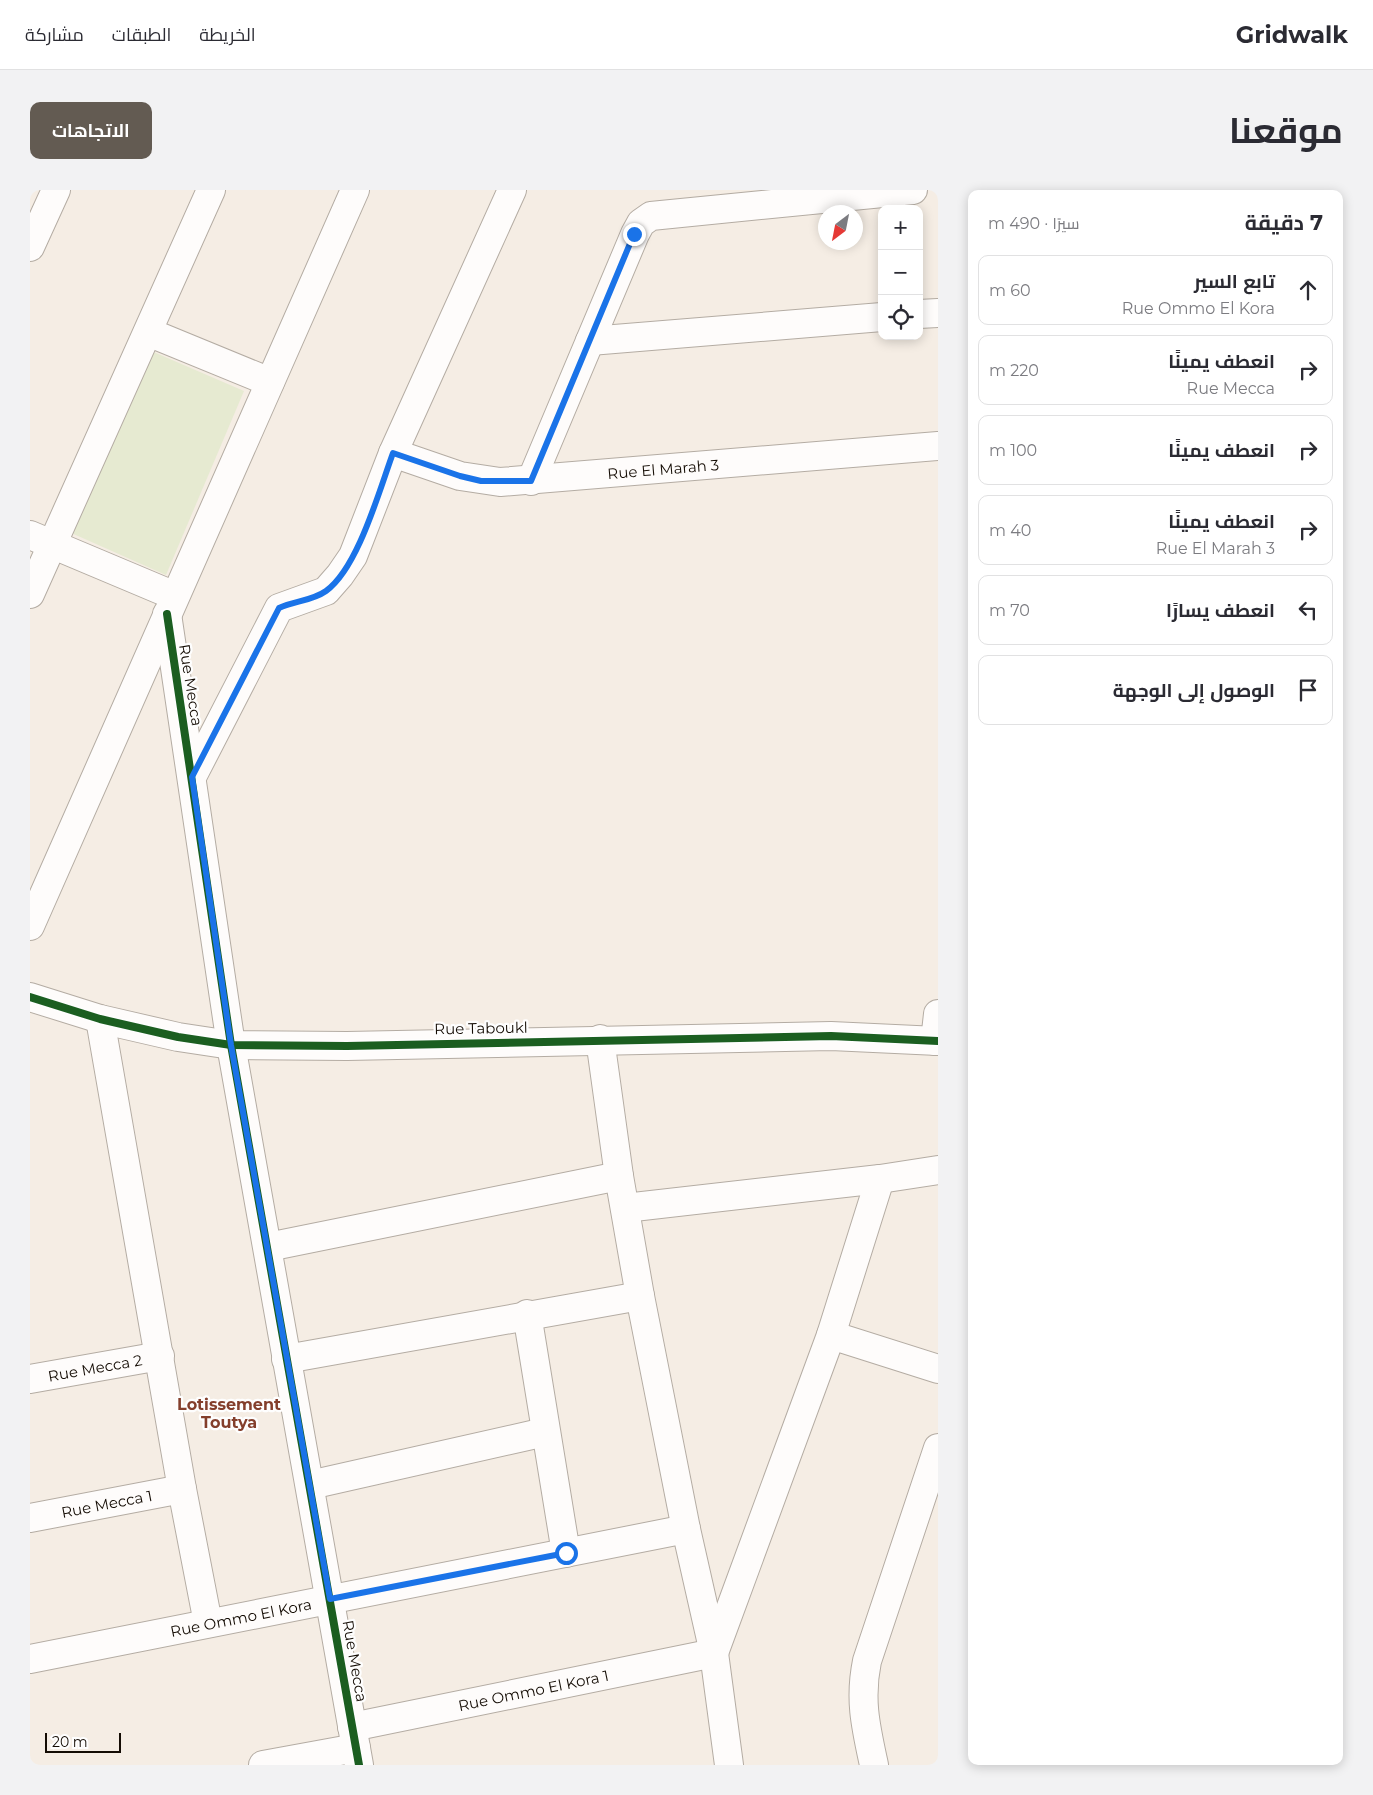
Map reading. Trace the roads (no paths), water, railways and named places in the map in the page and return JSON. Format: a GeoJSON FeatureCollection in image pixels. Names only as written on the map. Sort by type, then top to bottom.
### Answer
{"type":"FeatureCollection","features":[{"type":"Feature","properties":{"kind":"street"},"geometry":{"type":"LineString","coordinates":[[30,247],[56,190]]}},
{"type":"Feature","properties":{"kind":"street"},"geometry":{"type":"LineString","coordinates":[[30,594],[41,539],[148,332],[211,190]]}},
{"type":"Feature","properties":{"kind":"street"},"geometry":{"type":"LineString","coordinates":[[30,926],[355,190]]}},
{"type":"Feature","properties":{"kind":"street"},"geometry":{"type":"LineString","coordinates":[[192,777],[279,608],[326,591],[340,576],[353,556],[393,453],[512,190]]}},
{"type":"Feature","properties":{"kind":"street"},"geometry":{"type":"LineString","coordinates":[[531,481],[634,234],[642,223],[652,216],[913,190]]}},
{"type":"Feature","properties":{"kind":"street"},"geometry":{"type":"LineString","coordinates":[[923,314],[938,313]]}},
{"type":"Feature","properties":{"kind":"street"},"geometry":{"type":"LineString","coordinates":[[590,340],[878,317]]}},
{"type":"Feature","properties":{"kind":"street"},"geometry":{"type":"LineString","coordinates":[[148,332],[270,382]]}},
{"type":"Feature","properties":{"kind":"street","name":"Rue El Marah 3"},"geometry":{"type":"LineString","coordinates":[[393,453],[474,479],[531,481],[938,446]]}},
{"type":"Feature","properties":{"kind":"street"},"geometry":{"type":"LineString","coordinates":[[41,539],[171,605]]}},
{"type":"Feature","properties":{"kind":"street","name":"Rue Mecca"},"geometry":{"type":"LineString","coordinates":[[171,605],[192,777],[231,1045],[356,1747]]}},
{"type":"Feature","properties":{"kind":"street","name":"Rue Taboukl"},"geometry":{"type":"LineString","coordinates":[[30,997],[100,1019],[178,1037],[231,1045],[347,1046],[600,1039],[831,1036],[936,1041]]}},
{"type":"Feature","properties":{"kind":"street"},"geometry":{"type":"LineString","coordinates":[[936,1041],[938,1014]]}},
{"type":"Feature","properties":{"kind":"street"},"geometry":{"type":"LineString","coordinates":[[100,1019],[182,1488],[208,1624]]}},
{"type":"Feature","properties":{"kind":"street"},"geometry":{"type":"LineString","coordinates":[[600,1039],[618,1176],[686,1529],[714,1653],[729,1765]]}},
{"type":"Feature","properties":{"kind":"street"},"geometry":{"type":"LineString","coordinates":[[624,1208],[880,1179],[938,1170]]}},
{"type":"Feature","properties":{"kind":"street"},"geometry":{"type":"LineString","coordinates":[[268,1246],[618,1176]]}},
{"type":"Feature","properties":{"kind":"street"},"geometry":{"type":"LineString","coordinates":[[714,1653],[831,1334],[880,1179]]}},
{"type":"Feature","properties":{"kind":"street"},"geometry":{"type":"LineString","coordinates":[[286,1360],[526,1314],[640,1296]]}},
{"type":"Feature","properties":{"kind":"street"},"geometry":{"type":"LineString","coordinates":[[526,1314],[566,1553]]}},
{"type":"Feature","properties":{"kind":"street"},"geometry":{"type":"LineString","coordinates":[[831,1334],[938,1369]]}},
{"type":"Feature","properties":{"kind":"street","name":"Rue Mecca 2"},"geometry":{"type":"LineString","coordinates":[[30,1378],[160,1356]]}},
{"type":"Feature","properties":{"kind":"street"},"geometry":{"type":"LineString","coordinates":[[310,1485],[545,1432]]}},
{"type":"Feature","properties":{"kind":"street"},"geometry":{"type":"LineString","coordinates":[[874,1765],[862,1709],[862,1684],[867,1662],[938,1448]]}},
{"type":"Feature","properties":{"kind":"street","name":"Rue Mecca 1"},"geometry":{"type":"LineString","coordinates":[[30,1518],[182,1488]]}},
{"type":"Feature","properties":{"kind":"street","name":"Rue Ommo El Kora"},"geometry":{"type":"LineString","coordinates":[[30,1659],[686,1529]]}},
{"type":"Feature","properties":{"kind":"street","name":"Rue Ommo El Kora 1"},"geometry":{"type":"LineString","coordinates":[[263,1765],[356,1747],[714,1653]]}},
{"type":"Feature","properties":{"kind":"district","name":"Lotissement Toutya"},"geometry":{"type":"Point","coordinates":[229,1413]}}]}
